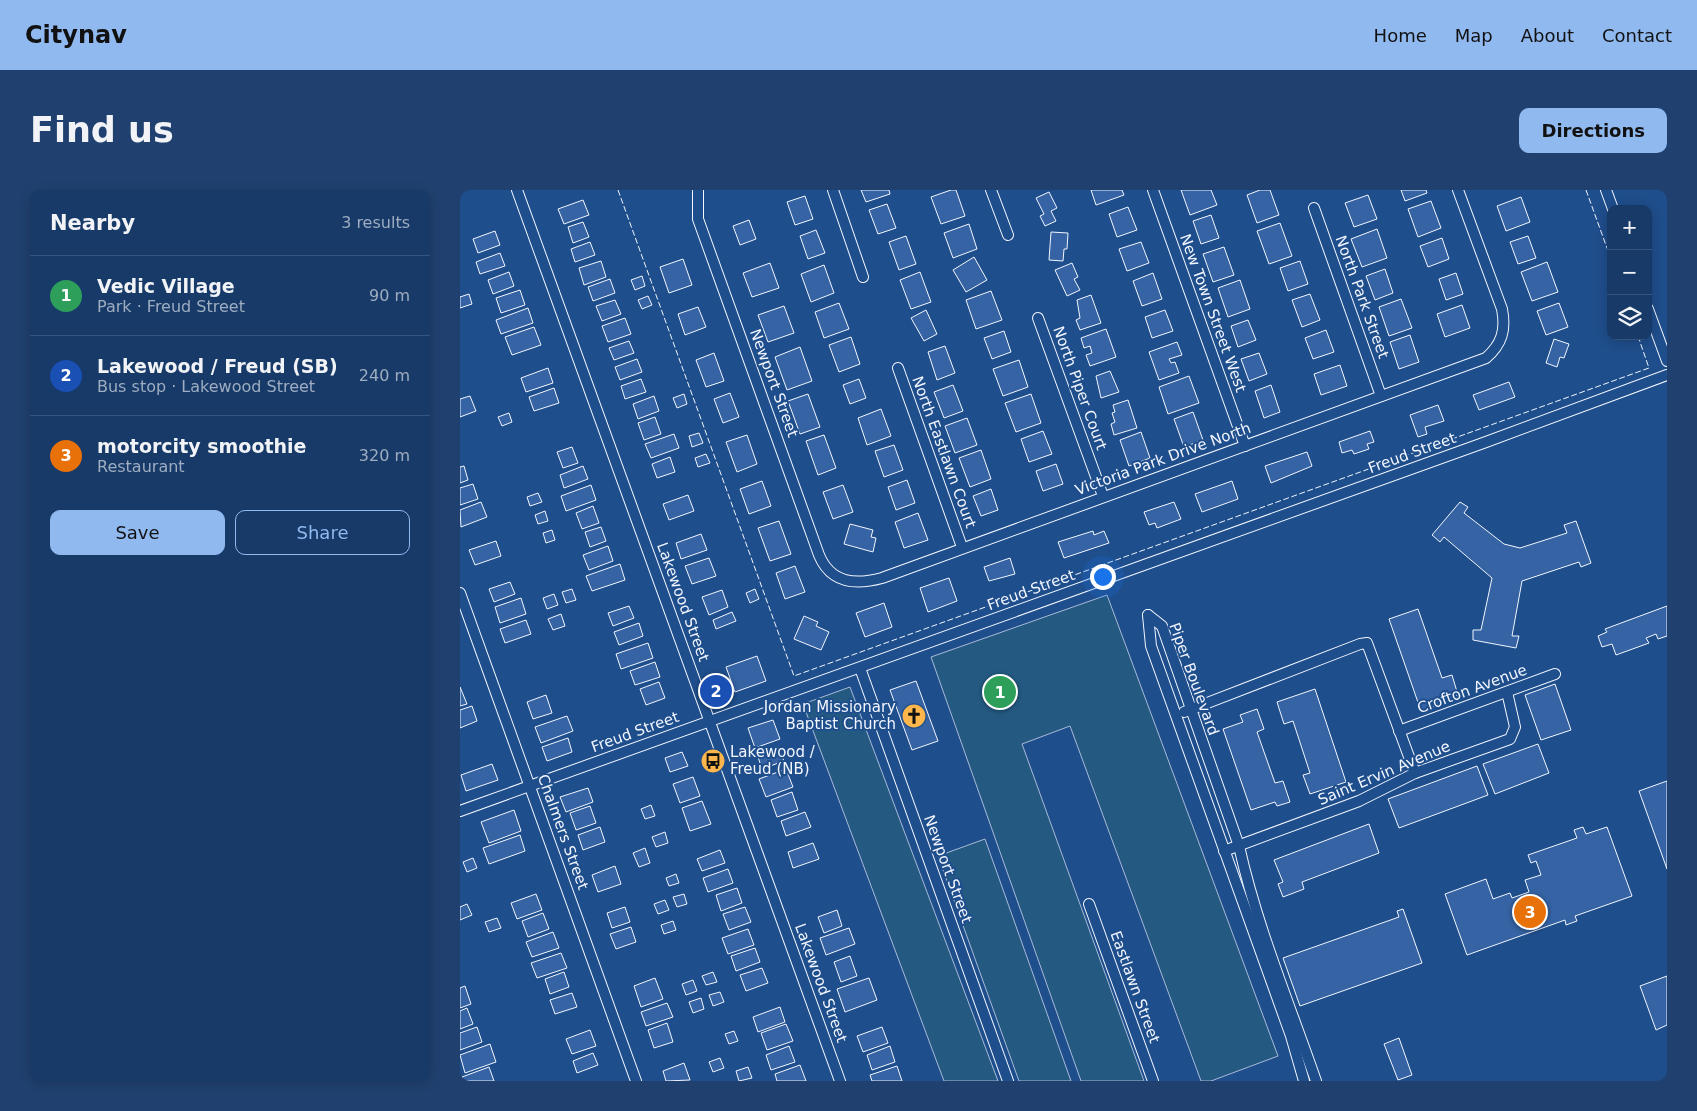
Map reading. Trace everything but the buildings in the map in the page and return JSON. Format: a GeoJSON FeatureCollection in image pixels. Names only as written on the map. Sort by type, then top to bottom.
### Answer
{"type":"FeatureCollection","features":[{"type":"Feature","properties":{"kind":"street","name":"Lakewood Street"},"geometry":{"type":"LineString","coordinates":[[517,190],[840,1081]]}},
{"type":"Feature","properties":{"kind":"street","name":"Newport Street"},"geometry":{"type":"LineString","coordinates":[[698,190],[698,218],[819,555],[826,568],[840,578]]}},
{"type":"Feature","properties":{"kind":"street"},"geometry":{"type":"LineString","coordinates":[[833,190],[863,277]]}},
{"type":"Feature","properties":{"kind":"street"},"geometry":{"type":"LineString","coordinates":[[992,190],[1008,235]]}},
{"type":"Feature","properties":{"kind":"street","name":"New Town Street West"},"geometry":{"type":"LineString","coordinates":[[1153,190],[1245,446]]}},
{"type":"Feature","properties":{"kind":"street","name":"Victoria Park Drive North"},"geometry":{"type":"LineString","coordinates":[[840,578],[852,583],[871,581],[1381,396],[1475,364],[1493,352],[1502,335],[1504,321],[1502,309],[1458,190]]}},
{"type":"Feature","properties":{"kind":"street"},"geometry":{"type":"LineString","coordinates":[[1606,190],[1612,205]]}},
{"type":"Feature","properties":{"kind":"street","name":"North Park Street"},"geometry":{"type":"LineString","coordinates":[[1314,208],[1381,396]]}},
{"type":"Feature","properties":{"kind":"street","name":"North Piper Court"},"geometry":{"type":"LineString","coordinates":[[1038,318],[1103,496]]}},
{"type":"Feature","properties":{"kind":"street"},"geometry":{"type":"LineString","coordinates":[[1652,320],[1667,361]]}},
{"type":"Feature","properties":{"kind":"street","name":"North Eastlawn Court"},"geometry":{"type":"LineString","coordinates":[[898,368],[962,547]]}},
{"type":"Feature","properties":{"kind":"street","name":"Freud Street"},"geometry":{"type":"LineString","coordinates":[[460,811],[860,668],[1667,374]]}},
{"type":"Feature","properties":{"kind":"street","name":"Chalmers Street"},"geometry":{"type":"LineString","coordinates":[[460,594],[636,1081]]}},
{"type":"Feature","properties":{"kind":"street","name":"Piper Boulevard"},"geometry":{"type":"LineString","coordinates":[[1304,1081],[1291,1036],[1150,646],[1148,615],[1162,626],[1239,846],[1247,884],[1316,1081]]}},
{"type":"Feature","properties":{"kind":"street"},"geometry":{"type":"LineString","coordinates":[[1176,714],[1360,644],[1367,643],[1415,773]]}},
{"type":"Feature","properties":{"kind":"street","name":"Newport Street"},"geometry":{"type":"LineString","coordinates":[[860,668],[1008,1081]]}},
{"type":"Feature","properties":{"kind":"street","name":"Crofton Avenue"},"geometry":{"type":"LineString","coordinates":[[1399,731],[1554,674]]}},
{"type":"Feature","properties":{"kind":"street","name":"Saint Ervin Avenue"},"geometry":{"type":"LineString","coordinates":[[1224,851],[1359,801],[1415,773],[1510,739],[1515,727],[1507,692]]}},
{"type":"Feature","properties":{"kind":"street","name":"Eastlawn Street"},"geometry":{"type":"LineString","coordinates":[[1089,904],[1153,1081]]}},
{"type":"Feature","properties":{"kind":"shaded area"},"geometry":{"type":"Polygon","coordinates":[[[1107,595],[1278,1056],[1211,1081],[1201,1081],[1070,726],[1022,744],[1144,1081],[1081,1081],[931,657],[1107,595]]]}},
{"type":"Feature","properties":{"kind":"shaded area"},"geometry":{"type":"Polygon","coordinates":[[[850,687],[998,1081],[944,1081],[803,704],[850,687]]]}},
{"type":"Feature","properties":{"kind":"shaded area"},"geometry":{"type":"Polygon","coordinates":[[[985,839],[1071,1081],[1019,1081],[938,856],[985,839]]]}},
{"type":"Feature","properties":{"kind":"fence"},"geometry":{"type":"LineString","coordinates":[[618,190],[794,676],[1649,368],[1639,340]]}},
{"type":"Feature","properties":{"kind":"fence"},"geometry":{"type":"LineString","coordinates":[[1586,190],[1608,250]]}},
{"type":"Feature","properties":{"kind":"place","name":"Lakewood / Freud (SB)"},"geometry":{"type":"Point","coordinates":[716,691]}},
{"type":"Feature","properties":{"kind":"place","name":"Vedic Village"},"geometry":{"type":"Point","coordinates":[1000,692]}},
{"type":"Feature","properties":{"kind":"place","name":"Jordan Missionary Baptist Church"},"geometry":{"type":"Point","coordinates":[914,716]}},
{"type":"Feature","properties":{"kind":"place","name":"Lakewood / Freud (NB)"},"geometry":{"type":"Point","coordinates":[713,761]}},
{"type":"Feature","properties":{"kind":"place","name":"motorcity smoothie"},"geometry":{"type":"Point","coordinates":[1530,912]}}]}
